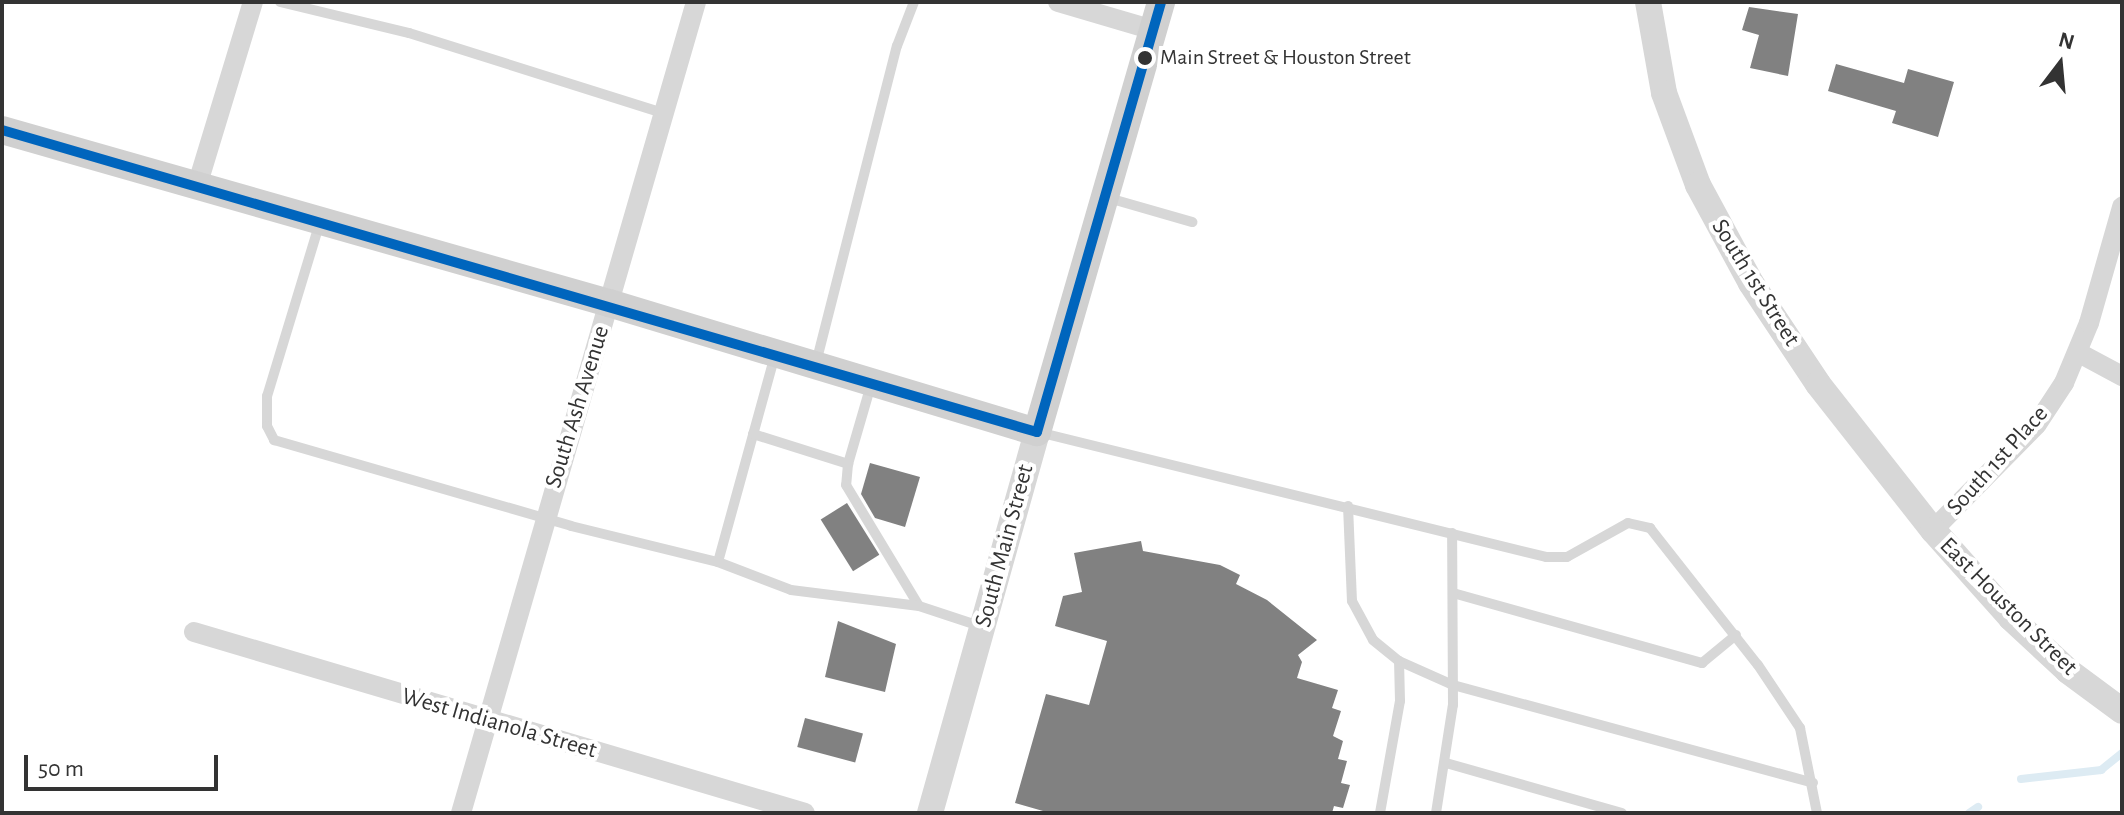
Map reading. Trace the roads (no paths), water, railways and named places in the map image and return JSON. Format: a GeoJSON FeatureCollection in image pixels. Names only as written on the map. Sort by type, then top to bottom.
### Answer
{"type":"FeatureCollection","features":[{"type":"Feature","properties":{"kind":"main road","name":"South Main Street"},"geometry":{"type":"LineString","coordinates":[[1037,432],[1161,2]]}},
{"type":"Feature","properties":{"kind":"main road"},"geometry":{"type":"LineString","coordinates":[[2,130],[609,303],[1037,432]]}},
{"type":"Feature","properties":{"kind":"street"},"geometry":{"type":"LineString","coordinates":[[197,186],[253,2]]}},
{"type":"Feature","properties":{"kind":"street","name":"South Ash Avenue"},"geometry":{"type":"LineString","coordinates":[[461,813],[696,2]]}},
{"type":"Feature","properties":{"kind":"street"},"geometry":{"type":"LineString","coordinates":[[1058,2],[1153,30]]}},
{"type":"Feature","properties":{"kind":"street","name":"South 1st Street"},"geometry":{"type":"LineString","coordinates":[[1648,2],[1664,93],[1722,232],[1818,384],[1933,530]]}},
{"type":"Feature","properties":{"kind":"street","name":"South 1st Place"},"geometry":{"type":"LineString","coordinates":[[1933,530],[2037,424],[2079,353],[2122,207]]}},
{"type":"Feature","properties":{"kind":"street"},"geometry":{"type":"LineString","coordinates":[[2079,353],[2122,376]]}},
{"type":"Feature","properties":{"kind":"street","name":"South Main Street"},"geometry":{"type":"LineString","coordinates":[[930,813],[1037,432]]}},
{"type":"Feature","properties":{"kind":"street","name":"East Houston Street"},"geometry":{"type":"LineString","coordinates":[[1933,530],[2038,644],[2122,711]]}},
{"type":"Feature","properties":{"kind":"street","name":"West Indianola Street"},"geometry":{"type":"LineString","coordinates":[[194,632],[805,813]]}},
{"type":"Feature","properties":{"kind":"lane"},"geometry":{"type":"LineString","coordinates":[[280,2],[409,33],[666,114]]}},
{"type":"Feature","properties":{"kind":"lane"},"geometry":{"type":"LineString","coordinates":[[815,365],[897,46],[914,2]]}},
{"type":"Feature","properties":{"kind":"lane"},"geometry":{"type":"LineString","coordinates":[[1104,196],[1192,222]]}},
{"type":"Feature","properties":{"kind":"lane"},"geometry":{"type":"LineString","coordinates":[[320,222],[267,396],[267,426],[274,440],[545,519],[718,562],[791,590],[919,606],[983,627]]}},
{"type":"Feature","properties":{"kind":"lane"},"geometry":{"type":"LineString","coordinates":[[718,562],[775,353]]}},
{"type":"Feature","properties":{"kind":"lane"},"geometry":{"type":"LineString","coordinates":[[872,382],[848,464],[846,485],[919,606]]}},
{"type":"Feature","properties":{"kind":"lane"},"geometry":{"type":"LineString","coordinates":[[1037,432],[1184,472],[1348,506],[1546,557],[1567,557],[1628,523],[1650,528],[1736,635],[1800,728],[1817,813]]}},
{"type":"Feature","properties":{"kind":"lane"},"geometry":{"type":"LineString","coordinates":[[753,434],[848,464]]}},
{"type":"Feature","properties":{"kind":"lane"},"geometry":{"type":"LineString","coordinates":[[1348,506],[1352,601],[1373,640],[1399,661],[1453,685],[1813,783]]}},
{"type":"Feature","properties":{"kind":"lane"},"geometry":{"type":"LineString","coordinates":[[1436,813],[1446,763],[1453,685],[1452,533]]}},
{"type":"Feature","properties":{"kind":"lane"},"geometry":{"type":"LineString","coordinates":[[1453,593],[1702,663],[1736,635]]}},
{"type":"Feature","properties":{"kind":"lane"},"geometry":{"type":"LineString","coordinates":[[1380,813],[1400,701],[1399,661]]}},
{"type":"Feature","properties":{"kind":"lane"},"geometry":{"type":"LineString","coordinates":[[1446,763],[1622,813]]}},
{"type":"Feature","properties":{"kind":"waterway"},"geometry":{"type":"LineString","coordinates":[[2021,779],[2101,770],[2122,753]]}},
{"type":"Feature","properties":{"kind":"waterway"},"geometry":{"type":"LineString","coordinates":[[1969,813],[1978,807]]}},
{"type":"Feature","properties":{"kind":"place","name":"Main Street & Houston Street"},"geometry":{"type":"Point","coordinates":[1145,58]}}]}
